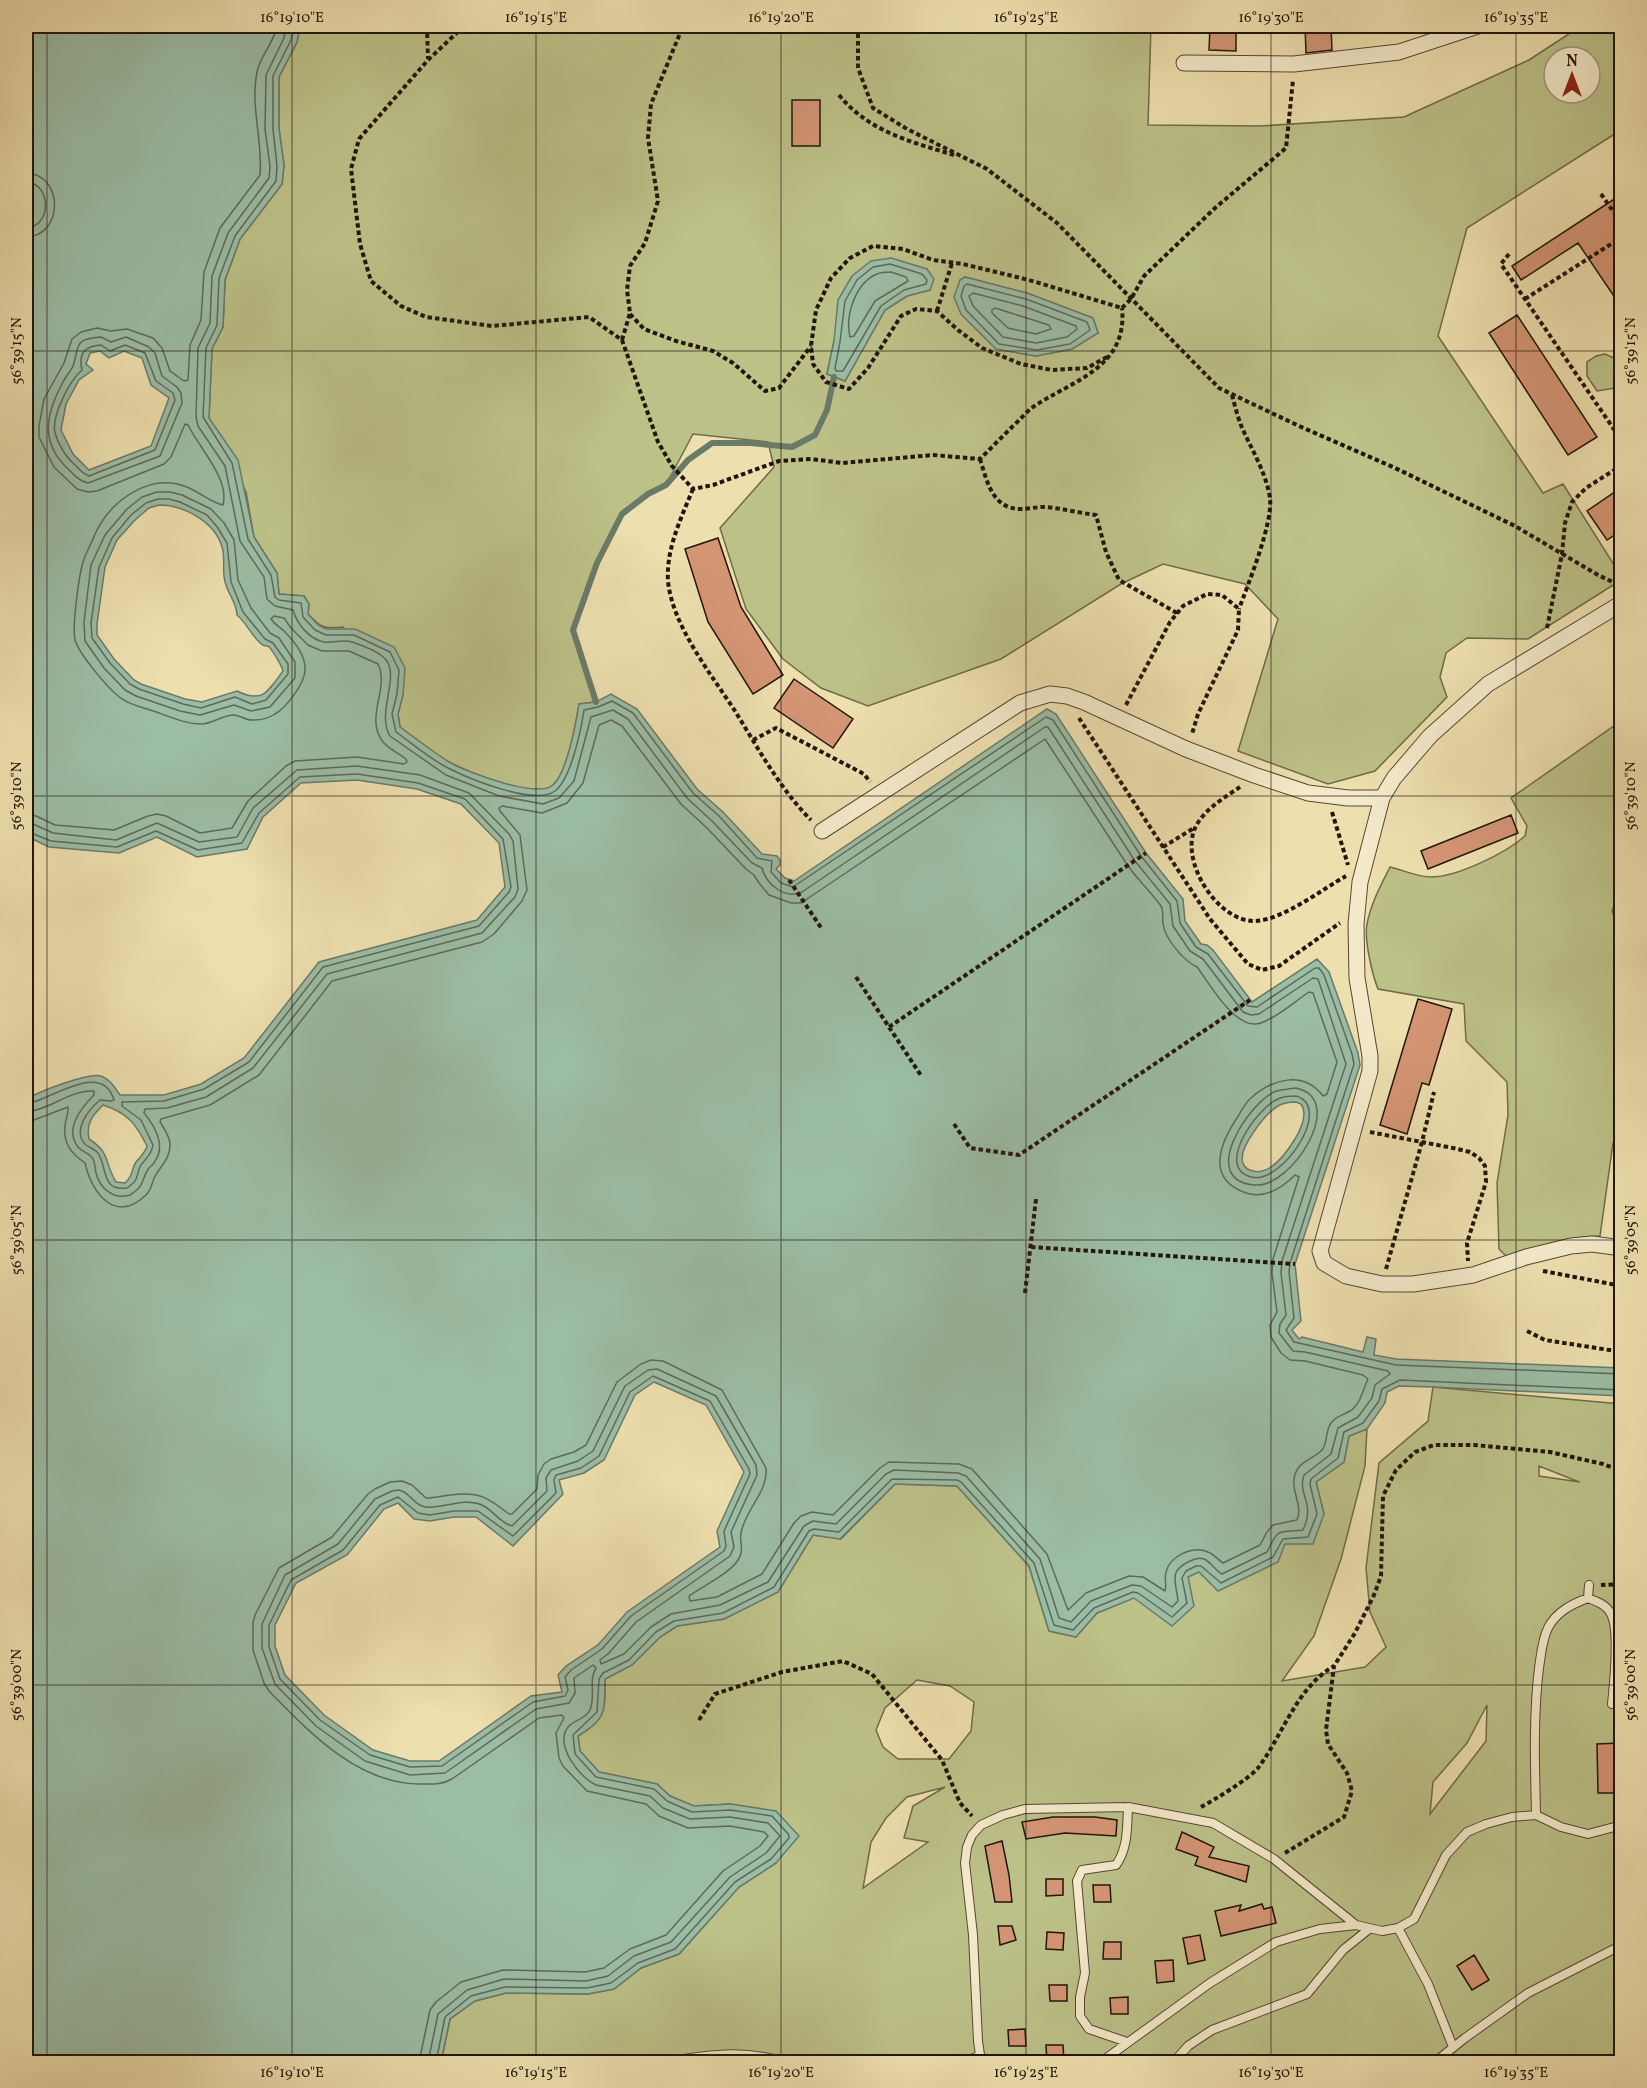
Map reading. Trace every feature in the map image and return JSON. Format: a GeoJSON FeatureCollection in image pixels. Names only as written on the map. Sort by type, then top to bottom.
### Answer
{"type":"FeatureCollection","features":[{"type":"Feature","properties":{"kind":"street"},"geometry":{"type":"LineString","coordinates":[[1184,63],[1294,64],[1399,52],[1478,26]]}},
{"type":"Feature","properties":{"kind":"street"},"geometry":{"type":"LineString","coordinates":[[1622,603],[1488,684],[1430,736],[1394,778],[1382,798],[1360,882],[1356,966],[1370,1056],[1370,1071],[1320,1251],[1324,1263],[1346,1276],[1382,1284],[1413,1284],[1473,1275],[1526,1257],[1572,1246],[1592,1244],[1622,1248]]}},
{"type":"Feature","properties":{"kind":"street"},"geometry":{"type":"LineString","coordinates":[[822,831],[1020,703],[1050,694],[1076,699],[1186,749],[1308,793],[1382,798]]}},
{"type":"Feature","properties":{"kind":"lane"},"geometry":{"type":"LineString","coordinates":[[1588,1598],[1589,1585]]}},
{"type":"Feature","properties":{"kind":"lane"},"geometry":{"type":"LineString","coordinates":[[1536,1815],[1536,1689],[1542,1651],[1548,1628],[1558,1615],[1574,1603],[1588,1598],[1600,1603],[1611,1612],[1614,1625],[1615,1670],[1612,1704]]}},
{"type":"Feature","properties":{"kind":"lane"},"geometry":{"type":"LineString","coordinates":[[966,2062],[981,2059],[973,1935],[965,1863],[967,1847],[972,1835],[981,1825],[1003,1815],[1025,1809],[1081,1806],[1128,1807],[1213,1822],[1274,1859],[1356,1925],[1382,1931],[1398,1928],[1414,1918],[1446,1856],[1467,1832],[1512,1817],[1536,1815],[1561,1827],[1588,1834],[1622,1825]]}},
{"type":"Feature","properties":{"kind":"lane"},"geometry":{"type":"LineString","coordinates":[[1126,2042],[1089,2029],[1080,2016],[1080,1997],[1085,1973],[1077,1881],[1082,1870],[1116,1865],[1122,1856],[1127,1836],[1128,1807]]}},
{"type":"Feature","properties":{"kind":"lane"},"geometry":{"type":"LineString","coordinates":[[1101,2062],[1210,1983],[1276,1942],[1320,1929],[1356,1925]]}},
{"type":"Feature","properties":{"kind":"lane"},"geometry":{"type":"LineString","coordinates":[[1398,1928],[1428,1984],[1453,2047]]}},
{"type":"Feature","properties":{"kind":"lane"},"geometry":{"type":"LineString","coordinates":[[1174,2062],[1188,2046],[1212,2030],[1307,1994],[1343,1950],[1369,1929]]}},
{"type":"Feature","properties":{"kind":"lane"},"geometry":{"type":"LineString","coordinates":[[1435,2062],[1528,1993],[1622,1946]]}},
{"type":"Feature","properties":{"kind":"lane"},"geometry":{"type":"LineString","coordinates":[[667,2062],[705,2055],[746,2055],[783,2062]]}},
{"type":"Feature","properties":{"kind":"path"},"geometry":{"type":"LineString","coordinates":[[427,26],[428,60]]}},
{"type":"Feature","properties":{"kind":"path"},"geometry":{"type":"LineString","coordinates":[[464,26],[428,60],[359,139],[351,169],[360,244],[371,281],[401,306],[426,317],[492,326],[589,317],[622,340],[658,442],[672,466],[693,489]]}},
{"type":"Feature","properties":{"kind":"path"},"geometry":{"type":"LineString","coordinates":[[622,340],[630,313],[627,290],[630,266],[645,243],[658,201],[648,138],[651,104],[683,26]]}},
{"type":"Feature","properties":{"kind":"path"},"geometry":{"type":"LineString","coordinates":[[858,26],[858,68],[873,108],[907,129],[987,169],[1056,223],[1219,388],[1515,526],[1598,576],[1622,586]]}},
{"type":"Feature","properties":{"kind":"path"},"geometry":{"type":"LineString","coordinates":[[693,489],[779,461],[811,459],[842,463],[933,455],[980,459],[1032,408],[1104,364],[1118,342],[1123,323],[1122,308],[1131,299],[1144,276],[1215,208],[1286,148],[1294,64]]}},
{"type":"Feature","properties":{"kind":"path"},"geometry":{"type":"LineString","coordinates":[[839,95],[863,118],[890,135],[966,159]]}},
{"type":"Feature","properties":{"kind":"path"},"geometry":{"type":"LineString","coordinates":[[1601,194],[1622,224]]}},
{"type":"Feature","properties":{"kind":"path"},"geometry":{"type":"LineString","coordinates":[[1525,300],[1622,237]]}},
{"type":"Feature","properties":{"kind":"path"},"geometry":{"type":"LineString","coordinates":[[1107,356],[1087,368],[1052,370],[1021,364],[982,348],[937,311],[916,309],[901,315],[868,368],[849,389],[826,382],[813,364],[811,346],[816,310],[831,278],[850,258],[873,246],[903,249],[933,260],[1029,280],[1122,308]]}},
{"type":"Feature","properties":{"kind":"path"},"geometry":{"type":"LineString","coordinates":[[1509,254],[1502,264],[1622,441]]}},
{"type":"Feature","properties":{"kind":"path"},"geometry":{"type":"LineString","coordinates":[[937,311],[952,263]]}},
{"type":"Feature","properties":{"kind":"path"},"geometry":{"type":"LineString","coordinates":[[630,313],[644,329],[713,351],[733,363],[765,391],[778,388],[811,346]]}},
{"type":"Feature","properties":{"kind":"path"},"geometry":{"type":"LineString","coordinates":[[1186,749],[1198,714],[1238,630],[1239,609],[1260,550],[1270,510],[1270,499],[1258,458],[1243,429],[1232,394]]}},
{"type":"Feature","properties":{"kind":"path"},"geometry":{"type":"LineString","coordinates":[[980,459],[992,494],[1008,507],[1019,510],[1044,507],[1096,515],[1106,552],[1119,580],[1177,613]]}},
{"type":"Feature","properties":{"kind":"path"},"geometry":{"type":"LineString","coordinates":[[1545,650],[1562,554],[1565,523],[1572,502],[1586,488],[1622,465]]}},
{"type":"Feature","properties":{"kind":"path"},"geometry":{"type":"LineString","coordinates":[[693,489],[678,526],[668,560],[669,584],[676,609],[688,637],[753,740],[799,808],[822,831]]}},
{"type":"Feature","properties":{"kind":"path"},"geometry":{"type":"LineString","coordinates":[[1119,719],[1150,657],[1183,606],[1207,594],[1222,595],[1239,609]]}},
{"type":"Feature","properties":{"kind":"path"},"geometry":{"type":"LineString","coordinates":[[1076,699],[1073,707],[1089,735],[1210,919],[1254,968],[1262,970],[1279,966],[1347,917]]}},
{"type":"Feature","properties":{"kind":"path"},"geometry":{"type":"LineString","coordinates":[[753,740],[776,728],[864,774],[880,794]]}},
{"type":"Feature","properties":{"kind":"path"},"geometry":{"type":"LineString","coordinates":[[1163,847],[1195,828],[1203,816],[1218,803],[1248,784],[1254,775]]}},
{"type":"Feature","properties":{"kind":"path"},"geometry":{"type":"LineString","coordinates":[[1328,796],[1335,830],[1350,873],[1350,883]]}},
{"type":"Feature","properties":{"kind":"path"},"geometry":{"type":"LineString","coordinates":[[1195,828],[1193,852],[1200,880],[1210,896],[1236,918],[1256,921],[1267,919],[1284,912],[1350,873]]}},
{"type":"Feature","properties":{"kind":"path"},"geometry":{"type":"LineString","coordinates":[[889,1027],[1146,853]]}},
{"type":"Feature","properties":{"kind":"path"},"geometry":{"type":"LineString","coordinates":[[789,880],[822,929]]}},
{"type":"Feature","properties":{"kind":"path"},"geometry":{"type":"LineString","coordinates":[[856,977],[922,1077]]}},
{"type":"Feature","properties":{"kind":"path"},"geometry":{"type":"LineString","coordinates":[[954,1124],[970,1148],[1019,1155],[1250,1000]]}},
{"type":"Feature","properties":{"kind":"path"},"geometry":{"type":"LineString","coordinates":[[1382,1284],[1434,1092]]}},
{"type":"Feature","properties":{"kind":"path"},"geometry":{"type":"LineString","coordinates":[[1355,1129],[1470,1152],[1479,1158],[1485,1166],[1486,1182],[1467,1243],[1466,1255],[1473,1275]]}},
{"type":"Feature","properties":{"kind":"path"},"geometry":{"type":"LineString","coordinates":[[1025,1293],[1035,1198]]}},
{"type":"Feature","properties":{"kind":"path"},"geometry":{"type":"LineString","coordinates":[[1031,1246],[1295,1264]]}},
{"type":"Feature","properties":{"kind":"path"},"geometry":{"type":"LineString","coordinates":[[1515,1262],[1518,1269],[1547,1271],[1622,1286]]}},
{"type":"Feature","properties":{"kind":"path"},"geometry":{"type":"LineString","coordinates":[[1527,1331],[1545,1340],[1622,1352]]}},
{"type":"Feature","properties":{"kind":"path"},"geometry":{"type":"LineString","coordinates":[[1274,1859],[1344,1817],[1352,1791],[1347,1773],[1328,1744],[1326,1730],[1334,1666],[1355,1633],[1381,1576],[1383,1496],[1396,1470],[1415,1452],[1434,1445],[1516,1447],[1551,1452],[1603,1464],[1622,1471]]}},
{"type":"Feature","properties":{"kind":"path"},"geometry":{"type":"LineString","coordinates":[[1589,1585],[1622,1584]]}},
{"type":"Feature","properties":{"kind":"path"},"geometry":{"type":"LineString","coordinates":[[699,1720],[715,1694],[782,1672],[843,1660],[872,1674],[942,1760],[960,1803],[981,1825]]}},
{"type":"Feature","properties":{"kind":"path"},"geometry":{"type":"LineString","coordinates":[[1184,1816],[1256,1771],[1273,1746],[1286,1719],[1311,1683],[1320,1674],[1334,1666]]}},
{"type":"Feature","properties":{"kind":"green space"},"geometry":{"type":"Polygon","coordinates":[[[300,26],[1151,26],[1148,125],[1260,126],[1404,117],[1529,60],[1542,52],[1542,105],[1602,105],[1602,45],[1552,45],[1581,26],[1621,26],[1621,130],[1467,228],[1438,336],[1543,493],[1563,484],[1621,576],[1621,580],[1528,639],[1467,638],[1446,653],[1440,677],[1447,697],[1375,771],[1328,784],[1238,751],[1278,619],[1245,584],[1163,564],[1121,584],[1001,659],[868,706],[821,688],[783,659],[746,609],[720,528],[774,467],[768,442],[693,434],[666,485],[648,494],[622,514],[597,563],[573,630],[596,702],[579,704],[563,770],[553,785],[545,789],[503,784],[453,764],[400,727],[398,714],[403,695],[343,627],[327,627],[316,622],[308,614],[309,604],[304,596],[279,594],[277,573],[254,537],[246,492],[209,418],[212,348],[223,327],[225,280],[240,239],[282,184],[284,165],[279,129],[279,77],[297,42],[300,26]],[[927,269],[834,341],[827,374],[845,381],[885,310],[907,296],[930,290],[927,269]],[[965,277],[960,280],[996,349],[1036,356],[1072,349],[1098,333],[1093,318],[1027,293],[965,277]]]}},
{"type":"Feature","properties":{"kind":"green space"},"geometry":{"type":"Polygon","coordinates":[[[1605,354],[1616,359],[1620,375],[1615,388],[1597,391],[1587,376],[1587,362],[1596,356],[1605,354]]]}},
{"type":"Feature","properties":{"kind":"green space"},"geometry":{"type":"Polygon","coordinates":[[[1621,721],[1622,883],[1612,911],[1622,938],[1622,1142],[1613,1143],[1600,1236],[1553,1242],[1508,1258],[1499,1249],[1497,1183],[1508,1115],[1507,1082],[1466,1041],[1464,1004],[1378,989],[1369,957],[1367,924],[1374,901],[1390,867],[1421,876],[1442,876],[1481,863],[1517,843],[1525,836],[1527,826],[1511,798],[1621,721]]]}},
{"type":"Feature","properties":{"kind":"green space"},"geometry":{"type":"Polygon","coordinates":[[[1433,1387],[1621,1404],[1621,2062],[441,2062],[450,2019],[475,2001],[506,1993],[588,1994],[614,1989],[641,1968],[679,1954],[739,1887],[776,1863],[731,1804],[694,1806],[670,1796],[657,1784],[599,1772],[580,1751],[578,1736],[594,1724],[602,1713],[605,1679],[632,1665],[660,1637],[677,1626],[724,1619],[778,1592],[813,1535],[841,1539],[895,1484],[957,1486],[1029,1566],[1049,1631],[1076,1637],[1097,1613],[1198,1571],[1285,1544],[1324,1514],[1316,1482],[1344,1462],[1349,1436],[1367,1429],[1365,1466],[1341,1559],[1314,1636],[1282,1681],[1365,1667],[1386,1647],[1370,1612],[1366,1568],[1379,1463],[1428,1421],[1433,1387]],[[1539,1466],[1539,1476],[1578,1482],[1539,1466]],[[917,1680],[885,1708],[876,1730],[883,1747],[898,1759],[949,1759],[971,1731],[974,1702],[950,1686],[917,1680]],[[1487,1705],[1467,1743],[1433,1782],[1430,1814],[1486,1741],[1487,1705]],[[945,1787],[907,1797],[886,1818],[871,1842],[863,1888],[928,1842],[904,1838],[913,1806],[945,1787]]]}},
{"type":"Feature","properties":{"kind":"water"},"geometry":{"type":"Polygon","coordinates":[[[26,26],[300,26],[297,42],[279,77],[279,129],[284,165],[282,184],[240,239],[225,280],[223,327],[212,349],[209,418],[238,460],[254,537],[277,573],[279,594],[304,596],[309,604],[308,614],[318,625],[326,629],[355,629],[394,647],[405,668],[403,695],[398,714],[400,727],[449,762],[470,772],[518,787],[545,788],[553,785],[563,770],[579,704],[596,702],[611,694],[637,709],[697,789],[723,812],[762,854],[777,856],[780,865],[776,869],[785,878],[794,881],[1047,709],[1056,714],[1146,853],[1183,899],[1185,921],[1201,944],[1213,950],[1252,1002],[1317,959],[1329,972],[1358,1053],[1360,1065],[1295,1264],[1301,1321],[1292,1330],[1299,1339],[1302,1337],[1363,1352],[1367,1337],[1376,1339],[1374,1355],[1396,1359],[1621,1368],[1621,1396],[1399,1386],[1387,1392],[1385,1403],[1367,1429],[1349,1436],[1344,1462],[1316,1482],[1324,1514],[1313,1544],[1285,1544],[1278,1562],[1218,1591],[1199,1572],[1188,1577],[1194,1606],[1172,1626],[1134,1598],[1097,1613],[1076,1637],[1049,1631],[1029,1566],[957,1486],[895,1484],[840,1539],[813,1535],[778,1592],[724,1619],[677,1626],[660,1637],[632,1665],[605,1679],[602,1713],[595,1724],[578,1736],[580,1751],[599,1772],[657,1784],[670,1796],[694,1806],[731,1804],[776,1811],[799,1836],[776,1863],[739,1887],[679,1954],[641,1968],[614,1989],[588,1994],[506,1993],[475,2001],[450,2019],[441,2062],[26,2062],[26,1100],[63,1084],[95,1076],[101,1076],[107,1080],[120,1095],[164,1095],[201,1084],[244,1058],[319,962],[477,920],[505,887],[499,843],[461,804],[417,789],[357,780],[301,783],[263,817],[247,849],[197,857],[157,837],[119,853],[49,847],[26,836],[26,217],[33,202],[26,192],[26,26]],[[100,351],[90,353],[86,364],[93,370],[79,380],[66,404],[61,430],[73,454],[89,470],[151,446],[169,398],[151,385],[142,358],[124,351],[109,358],[100,351]],[[159,505],[149,508],[117,540],[105,567],[97,635],[114,659],[134,680],[185,699],[202,702],[237,691],[246,695],[259,696],[269,690],[283,671],[270,648],[259,642],[237,615],[225,580],[222,547],[213,530],[197,517],[178,508],[159,505]],[[1296,1102],[1284,1103],[1267,1116],[1248,1141],[1242,1157],[1247,1168],[1260,1172],[1266,1170],[1278,1162],[1295,1139],[1303,1122],[1303,1108],[1296,1102]],[[103,1105],[89,1124],[89,1139],[104,1153],[116,1182],[125,1183],[147,1146],[135,1125],[119,1112],[103,1105]],[[654,1382],[635,1395],[604,1460],[584,1473],[559,1480],[563,1494],[513,1546],[476,1517],[454,1517],[430,1521],[414,1519],[398,1503],[384,1509],[347,1555],[296,1583],[275,1625],[275,1646],[285,1675],[324,1715],[373,1750],[410,1761],[439,1761],[531,1696],[562,1692],[558,1675],[566,1666],[598,1645],[627,1612],[720,1547],[717,1531],[744,1472],[706,1405],[654,1382]]]}},
{"type":"Feature","properties":{"kind":"water"},"geometry":{"type":"Polygon","coordinates":[[[891,258],[927,269],[934,279],[930,290],[907,296],[885,310],[845,381],[827,374],[834,341],[838,300],[852,276],[871,261],[891,258]]]}},
{"type":"Feature","properties":{"kind":"water"},"geometry":{"type":"Polygon","coordinates":[[[965,277],[1027,293],[1093,318],[1098,333],[1072,349],[1036,356],[996,349],[961,314],[954,297],[960,280],[965,277]]]}},
{"type":"Feature","properties":{"kind":"building"},"geometry":{"type":"Polygon","coordinates":[[[1210,26],[1236,26],[1236,51],[1209,50],[1210,26]]]}},
{"type":"Feature","properties":{"kind":"building"},"geometry":{"type":"Polygon","coordinates":[[[1305,26],[1331,26],[1332,50],[1306,53],[1305,26]]]}},
{"type":"Feature","properties":{"kind":"building"},"geometry":{"type":"Polygon","coordinates":[[[792,100],[820,100],[820,146],[792,146],[792,100]]]}},
{"type":"Feature","properties":{"kind":"building"},"geometry":{"type":"Polygon","coordinates":[[[1622,194],[1622,308],[1578,243],[1521,280],[1512,266],[1622,194]]]}},
{"type":"Feature","properties":{"kind":"building"},"geometry":{"type":"Polygon","coordinates":[[[1517,315],[1597,437],[1568,455],[1489,333],[1517,315]]]}},
{"type":"Feature","properties":{"kind":"building"},"geometry":{"type":"Polygon","coordinates":[[[1622,487],[1622,530],[1607,540],[1587,511],[1622,487]]]}},
{"type":"Feature","properties":{"kind":"building"},"geometry":{"type":"Polygon","coordinates":[[[718,538],[741,607],[783,675],[753,694],[708,622],[685,549],[718,538]]]}},
{"type":"Feature","properties":{"kind":"building"},"geometry":{"type":"Polygon","coordinates":[[[794,679],[853,719],[833,748],[774,708],[794,679]]]}},
{"type":"Feature","properties":{"kind":"building"},"geometry":{"type":"Polygon","coordinates":[[[1511,815],[1518,833],[1428,869],[1421,851],[1511,815]]]}},
{"type":"Feature","properties":{"kind":"building"},"geometry":{"type":"Polygon","coordinates":[[[1418,999],[1452,1009],[1429,1085],[1422,1083],[1407,1134],[1380,1125],[1418,999]]]}},
{"type":"Feature","properties":{"kind":"building"},"geometry":{"type":"Polygon","coordinates":[[[1620,1743],[1621,1793],[1598,1793],[1597,1744],[1620,1743]]]}},
{"type":"Feature","properties":{"kind":"building"},"geometry":{"type":"Polygon","coordinates":[[[1053,1817],[1095,1817],[1117,1820],[1116,1836],[1065,1833],[1026,1839],[1022,1822],[1053,1817]]]}},
{"type":"Feature","properties":{"kind":"building"},"geometry":{"type":"Polygon","coordinates":[[[1182,1832],[1214,1847],[1209,1857],[1249,1866],[1246,1882],[1195,1865],[1198,1857],[1176,1849],[1182,1832]]]}},
{"type":"Feature","properties":{"kind":"building"},"geometry":{"type":"Polygon","coordinates":[[[1002,1841],[1012,1902],[995,1902],[985,1846],[1002,1841]]]}},
{"type":"Feature","properties":{"kind":"building"},"geometry":{"type":"Polygon","coordinates":[[[1046,1879],[1063,1879],[1063,1895],[1046,1896],[1046,1879]]]}},
{"type":"Feature","properties":{"kind":"building"},"geometry":{"type":"Polygon","coordinates":[[[1093,1885],[1110,1885],[1111,1902],[1094,1902],[1093,1885]]]}},
{"type":"Feature","properties":{"kind":"building"},"geometry":{"type":"Polygon","coordinates":[[[1262,1904],[1264,1909],[1272,1907],[1276,1923],[1221,1936],[1215,1911],[1241,1905],[1239,1911],[1262,1904]]]}},
{"type":"Feature","properties":{"kind":"building"},"geometry":{"type":"Polygon","coordinates":[[[998,1926],[1012,1926],[1016,1940],[1000,1945],[998,1926]]]}},
{"type":"Feature","properties":{"kind":"building"},"geometry":{"type":"Polygon","coordinates":[[[1047,1932],[1064,1933],[1063,1950],[1046,1949],[1047,1932]]]}},
{"type":"Feature","properties":{"kind":"building"},"geometry":{"type":"Polygon","coordinates":[[[1200,1935],[1205,1960],[1188,1964],[1183,1938],[1200,1935]]]}},
{"type":"Feature","properties":{"kind":"building"},"geometry":{"type":"Polygon","coordinates":[[[1104,1942],[1121,1942],[1121,1959],[1103,1959],[1104,1942]]]}},
{"type":"Feature","properties":{"kind":"building"},"geometry":{"type":"Polygon","coordinates":[[[1474,1955],[1489,1980],[1472,1990],[1457,1966],[1474,1955]]]}},
{"type":"Feature","properties":{"kind":"building"},"geometry":{"type":"Polygon","coordinates":[[[1173,1960],[1174,1981],[1157,1983],[1155,1961],[1173,1960]]]}},
{"type":"Feature","properties":{"kind":"building"},"geometry":{"type":"Polygon","coordinates":[[[1049,1985],[1067,1985],[1067,2001],[1050,2001],[1049,1985]]]}},
{"type":"Feature","properties":{"kind":"building"},"geometry":{"type":"Polygon","coordinates":[[[1128,1997],[1128,2014],[1111,2014],[1110,1998],[1128,1997]]]}},
{"type":"Feature","properties":{"kind":"building"},"geometry":{"type":"Polygon","coordinates":[[[1025,2029],[1026,2046],[1009,2046],[1008,2030],[1025,2029]]]}},
{"type":"Feature","properties":{"kind":"building"},"geometry":{"type":"Polygon","coordinates":[[[1046,2045],[1063,2045],[1064,2061],[1047,2062],[1046,2045]]]}},
{"type":"Feature","properties":{"kind":"waterway"},"geometry":{"type":"LineString","coordinates":[[596,702],[573,630],[597,563],[622,514],[648,494],[666,485],[688,460],[712,443],[750,443],[792,447],[815,435],[827,410],[834,377]]}}]}
